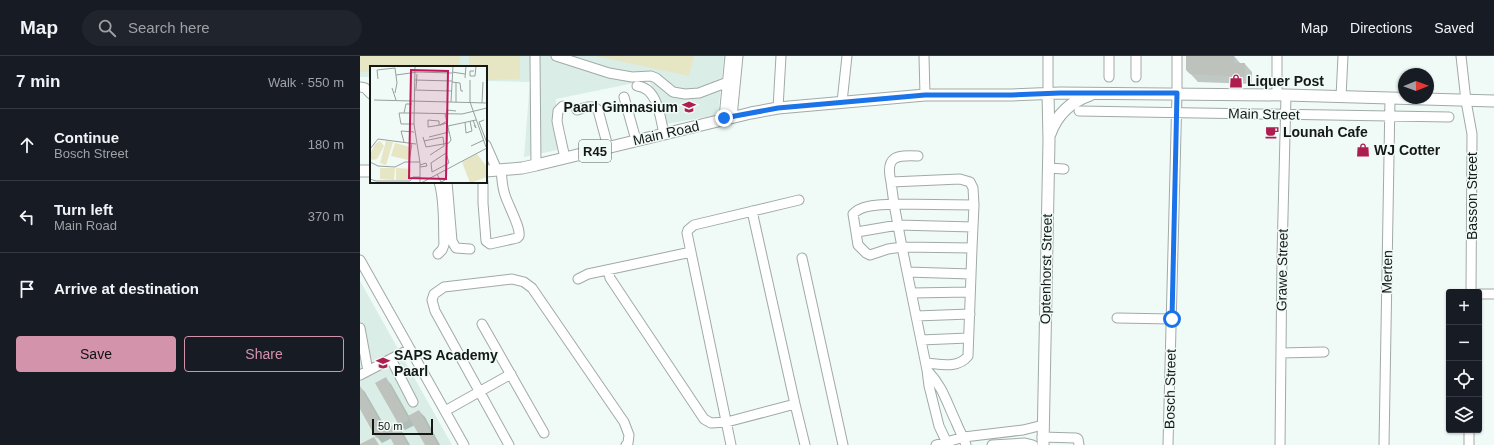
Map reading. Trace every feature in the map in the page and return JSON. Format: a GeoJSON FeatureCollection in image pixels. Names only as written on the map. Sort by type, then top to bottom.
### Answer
{"type":"FeatureCollection","features":[{"type":"Feature","properties":{"kind":"main road","name":"Optenhorst Street"},"geometry":{"type":"LineString","coordinates":[[1042,441],[1049,140],[1048,93]]}},
{"type":"Feature","properties":{"kind":"main road"},"geometry":{"type":"LineString","coordinates":[[1049,140],[1054,124],[1066,108],[1080,98],[1098,93]]}},
{"type":"Feature","properties":{"kind":"main road","name":"Main Road"},"geometry":{"type":"LineString","coordinates":[[495,170],[536,165],[728,118],[778,108],[925,95],[1177,93],[1494,101]]}},
{"type":"Feature","properties":{"kind":"street"},"geometry":{"type":"LineString","coordinates":[[535,56],[536,165]]}},
{"type":"Feature","properties":{"kind":"street"},"geometry":{"type":"LineString","coordinates":[[556,56],[609,73],[632,77],[651,76],[656,78],[673,92],[685,94],[699,93],[728,82]]}},
{"type":"Feature","properties":{"kind":"street"},"geometry":{"type":"LineString","coordinates":[[728,118],[730,56]]}},
{"type":"Feature","properties":{"kind":"street"},"geometry":{"type":"LineString","coordinates":[[728,118],[738,56]]}},
{"type":"Feature","properties":{"kind":"street"},"geometry":{"type":"LineString","coordinates":[[778,108],[781,56]]}},
{"type":"Feature","properties":{"kind":"street"},"geometry":{"type":"LineString","coordinates":[[842,102],[847,56]]}},
{"type":"Feature","properties":{"kind":"street"},"geometry":{"type":"LineString","coordinates":[[924,56],[925,95]]}},
{"type":"Feature","properties":{"kind":"street"},"geometry":{"type":"LineString","coordinates":[[1048,56],[1048,93]]}},
{"type":"Feature","properties":{"kind":"street"},"geometry":{"type":"LineString","coordinates":[[1109,56],[1109,77]]}},
{"type":"Feature","properties":{"kind":"street"},"geometry":{"type":"LineString","coordinates":[[1136,56],[1136,77]]}},
{"type":"Feature","properties":{"kind":"street","name":"Bosch Street"},"geometry":{"type":"LineString","coordinates":[[1168,445],[1177,113],[1177,56]]}},
{"type":"Feature","properties":{"kind":"street","name":"Grawe Street"},"geometry":{"type":"LineString","coordinates":[[1277,56],[1286,114],[1280,445]]}},
{"type":"Feature","properties":{"kind":"street"},"geometry":{"type":"LineString","coordinates":[[1341,97],[1343,56]]}},
{"type":"Feature","properties":{"kind":"street","name":"Basson Street"},"geometry":{"type":"LineString","coordinates":[[1461,56],[1466,101],[1472,134],[1471,289]]}},
{"type":"Feature","properties":{"kind":"street"},"geometry":{"type":"LineString","coordinates":[[637,86],[644,88],[652,94],[664,134]]}},
{"type":"Feature","properties":{"kind":"street"},"geometry":{"type":"LineString","coordinates":[[360,87],[365,88],[370,93]]}},
{"type":"Feature","properties":{"kind":"street"},"geometry":{"type":"LineString","coordinates":[[624,97],[636,140]]}},
{"type":"Feature","properties":{"kind":"street","name":"Merten"},"geometry":{"type":"LineString","coordinates":[[1384,445],[1390,98]]}},
{"type":"Feature","properties":{"kind":"street"},"geometry":{"type":"LineString","coordinates":[[563,106],[558,111],[557,120],[565,158]]}},
{"type":"Feature","properties":{"kind":"street"},"geometry":{"type":"LineString","coordinates":[[577,110],[590,107],[598,110],[608,147]]}},
{"type":"Feature","properties":{"kind":"street","name":"Main Street"},"geometry":{"type":"LineString","coordinates":[[1079,111],[1449,118]]}},
{"type":"Feature","properties":{"kind":"street"},"geometry":{"type":"LineString","coordinates":[[483,183],[482,203],[486,241],[490,244],[517,238],[519,236],[519,230],[487,148]]}},
{"type":"Feature","properties":{"kind":"street"},"geometry":{"type":"LineString","coordinates":[[918,156],[898,156],[892,159],[888,173],[929,386],[939,426],[948,443]]}},
{"type":"Feature","properties":{"kind":"street"},"geometry":{"type":"LineString","coordinates":[[1048,168],[1064,169]]}},
{"type":"Feature","properties":{"kind":"street"},"geometry":{"type":"LineString","coordinates":[[890,182],[960,179],[970,182],[973,188],[974,206],[968,356],[957,364],[926,366]]}},
{"type":"Feature","properties":{"kind":"street"},"geometry":{"type":"LineString","coordinates":[[438,254],[444,246],[442,191],[439,183]]}},
{"type":"Feature","properties":{"kind":"street"},"geometry":{"type":"LineString","coordinates":[[447,183],[452,241],[456,248],[470,249]]}},
{"type":"Feature","properties":{"kind":"street"},"geometry":{"type":"LineString","coordinates":[[732,445],[687,233],[688,230],[694,225],[799,200]]}},
{"type":"Feature","properties":{"kind":"street"},"geometry":{"type":"LineString","coordinates":[[972,248],[902,247],[888,249],[870,255],[858,245],[853,214],[874,206],[894,204],[974,206]]}},
{"type":"Feature","properties":{"kind":"street"},"geometry":{"type":"LineString","coordinates":[[752,211],[805,445]]}},
{"type":"Feature","properties":{"kind":"street"},"geometry":{"type":"LineString","coordinates":[[856,232],[898,225],[973,227]]}},
{"type":"Feature","properties":{"kind":"street"},"geometry":{"type":"LineString","coordinates":[[578,279],[588,274],[691,252]]}},
{"type":"Feature","properties":{"kind":"street"},"geometry":{"type":"LineString","coordinates":[[802,258],[843,445]]}},
{"type":"Feature","properties":{"kind":"street"},"geometry":{"type":"LineString","coordinates":[[361,266],[464,445]]}},
{"type":"Feature","properties":{"kind":"street"},"geometry":{"type":"LineString","coordinates":[[608,270],[610,278],[704,419],[711,423],[727,422],[795,404]]}},
{"type":"Feature","properties":{"kind":"street"},"geometry":{"type":"LineString","coordinates":[[907,272],[971,274]]}},
{"type":"Feature","properties":{"kind":"street"},"geometry":{"type":"LineString","coordinates":[[509,445],[435,311],[432,300],[434,294],[444,287],[512,279],[524,282],[532,288],[624,422],[629,435],[628,443],[626,445]]}},
{"type":"Feature","properties":{"kind":"street"},"geometry":{"type":"LineString","coordinates":[[912,293],[970,292]]}},
{"type":"Feature","properties":{"kind":"street"},"geometry":{"type":"LineString","coordinates":[[1482,294],[1494,294]]}},
{"type":"Feature","properties":{"kind":"street"},"geometry":{"type":"LineString","coordinates":[[916,316],[970,314]]}},
{"type":"Feature","properties":{"kind":"street"},"geometry":{"type":"LineString","coordinates":[[1117,318],[1172,319]]}},
{"type":"Feature","properties":{"kind":"street"},"geometry":{"type":"LineString","coordinates":[[482,324],[544,433]]}},
{"type":"Feature","properties":{"kind":"street"},"geometry":{"type":"LineString","coordinates":[[360,328],[364,373],[410,349]]}},
{"type":"Feature","properties":{"kind":"street"},"geometry":{"type":"LineString","coordinates":[[921,340],[968,338]]}},
{"type":"Feature","properties":{"kind":"street"},"geometry":{"type":"LineString","coordinates":[[1281,353],[1324,352]]}},
{"type":"Feature","properties":{"kind":"street"},"geometry":{"type":"LineString","coordinates":[[391,359],[413,402]]}},
{"type":"Feature","properties":{"kind":"street"},"geometry":{"type":"LineString","coordinates":[[926,366],[942,388],[965,441]]}},
{"type":"Feature","properties":{"kind":"street"},"geometry":{"type":"LineString","coordinates":[[445,411],[511,374]]}},
{"type":"Feature","properties":{"kind":"street"},"geometry":{"type":"LineString","coordinates":[[936,445],[965,441],[1043,425]]}},
{"type":"Feature","properties":{"kind":"street"},"geometry":{"type":"LineString","coordinates":[[1469,433],[1469,445]]}},
{"type":"Feature","properties":{"kind":"street"},"geometry":{"type":"LineString","coordinates":[[1042,441],[1076,438],[1078,439],[1080,445]]}},
{"type":"Feature","properties":{"kind":"street"},"geometry":{"type":"LineString","coordinates":[[992,445],[1025,443],[1034,445]]}},
{"type":"Feature","properties":{"kind":"shaded area","name":"Paarl Gimnasium"},"geometry":{"type":"Polygon","coordinates":[[[360,56],[724,56],[718,115],[666,124],[649,80],[556,99],[557,150],[524,157],[530,82],[487,81],[487,66],[370,66],[370,77],[360,77],[360,56]]]}},
{"type":"Feature","properties":{"kind":"shaded area","name":"SAPS Academy Paarl"},"geometry":{"type":"Polygon","coordinates":[[[360,281],[452,445],[360,445],[360,281]]]}},
{"type":"Feature","properties":{"kind":"green space"},"geometry":{"type":"Polygon","coordinates":[[[360,56],[460,56],[460,66],[370,66],[370,72],[360,72],[360,56]]]}},
{"type":"Feature","properties":{"kind":"green space"},"geometry":{"type":"Polygon","coordinates":[[[469,56],[520,56],[520,79],[487,80],[487,66],[469,66],[469,56]]]}},
{"type":"Feature","properties":{"kind":"green space"},"geometry":{"type":"Polygon","coordinates":[[[595,56],[694,56],[689,76],[595,56]]]}},
{"type":"Feature","properties":{"kind":"building"},"geometry":{"type":"Polygon","coordinates":[[[1186,56],[1234,56],[1234,63],[1245,63],[1245,77],[1190,74],[1186,70],[1186,56]]]}},
{"type":"Feature","properties":{"kind":"building"},"geometry":{"type":"Polygon","coordinates":[[[386,377],[409,420],[399,425],[375,383],[386,377]]]}},
{"type":"Feature","properties":{"kind":"building"},"geometry":{"type":"Polygon","coordinates":[[[360,386],[386,432],[376,438],[360,409],[360,386]]]}},
{"type":"Feature","properties":{"kind":"building"},"geometry":{"type":"Polygon","coordinates":[[[419,410],[438,445],[425,445],[408,416],[419,410]]]}},
{"type":"Feature","properties":{"kind":"building"},"geometry":{"type":"Polygon","coordinates":[[[396,424],[408,445],[394,445],[386,429],[396,424]]]}},
{"type":"Feature","properties":{"kind":"building"},"geometry":{"type":"Polygon","coordinates":[[[374,437],[379,445],[360,445],[360,444],[374,437]]]}},
{"type":"Feature","properties":{"kind":"place","name":"Liquer Post"},"geometry":{"type":"Point","coordinates":[1236,81]}},
{"type":"Feature","properties":{"kind":"place","name":"Paarl Gimnasium"},"geometry":{"type":"Point","coordinates":[689,107]}},
{"type":"Feature","properties":{"kind":"place","name":"Lounah Cafe"},"geometry":{"type":"Point","coordinates":[1272,132]}},
{"type":"Feature","properties":{"kind":"place","name":"WJ Cotter"},"geometry":{"type":"Point","coordinates":[1363,150]}},
{"type":"Feature","properties":{"kind":"place","name":"SAPS Academy Paarl"},"geometry":{"type":"Point","coordinates":[383,363]}},
{"type":"Feature","properties":{"kind":"route"},"geometry":{"type":"LineString","coordinates":[[724,118],[778,108],[925,95],[1177,93],[1172,319]]}}]}
